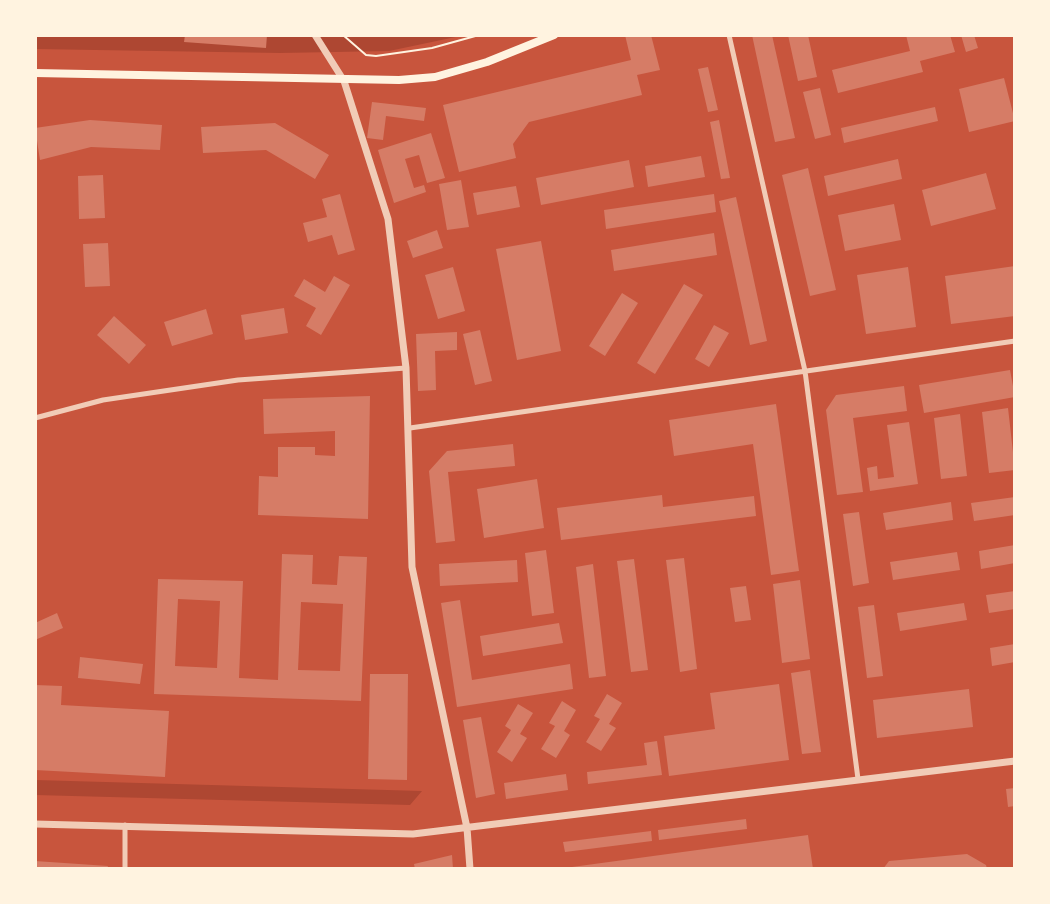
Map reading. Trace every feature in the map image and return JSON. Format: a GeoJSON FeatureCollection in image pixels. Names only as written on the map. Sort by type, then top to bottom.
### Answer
{"type":"FeatureCollection","features":[{"type":"Feature","properties":{"kind":"main road"},"geometry":{"type":"LineString","coordinates":[[35,73],[344,81],[435,77],[498,58],[554,35]]}},
{"type":"Feature","properties":{"kind":"street"},"geometry":{"type":"LineString","coordinates":[[315,35],[344,81],[388,219],[407,368],[412,567],[467,828],[470,869]]}},
{"type":"Feature","properties":{"kind":"street"},"geometry":{"type":"LineString","coordinates":[[729,35],[804,371],[858,779]]}},
{"type":"Feature","properties":{"kind":"street"},"geometry":{"type":"LineString","coordinates":[[410,428],[1015,341]]}},
{"type":"Feature","properties":{"kind":"street"},"geometry":{"type":"LineString","coordinates":[[35,418],[103,400],[238,380],[407,368]]}},
{"type":"Feature","properties":{"kind":"street"},"geometry":{"type":"LineString","coordinates":[[35,824],[413,834],[1015,761]]}},
{"type":"Feature","properties":{"kind":"street"},"geometry":{"type":"LineString","coordinates":[[125,825],[125,869]]}},
{"type":"Feature","properties":{"kind":"path"},"geometry":{"type":"LineString","coordinates":[[343,35],[366,55],[376,56],[432,48],[479,35]]}},
{"type":"Feature","properties":{"kind":"shaded area"},"geometry":{"type":"Polygon","coordinates":[[[35,35],[465,35],[389,51],[280,53],[35,49],[35,35]]]}},
{"type":"Feature","properties":{"kind":"shaded area"},"geometry":{"type":"Polygon","coordinates":[[[35,780],[422,791],[410,805],[35,795],[35,780]]]}},
{"type":"Feature","properties":{"kind":"building"},"geometry":{"type":"Polygon","coordinates":[[[185,35],[267,35],[266,48],[184,42],[185,35]]]}},
{"type":"Feature","properties":{"kind":"building"},"geometry":{"type":"Polygon","coordinates":[[[625,35],[651,35],[660,70],[637,75],[642,95],[529,122],[513,144],[516,158],[459,172],[443,105],[631,60],[625,35]]]}},
{"type":"Feature","properties":{"kind":"building"},"geometry":{"type":"Polygon","coordinates":[[[752,35],[772,35],[795,138],[775,142],[752,35]]]}},
{"type":"Feature","properties":{"kind":"building"},"geometry":{"type":"Polygon","coordinates":[[[788,35],[808,35],[817,77],[798,81],[788,35]]]}},
{"type":"Feature","properties":{"kind":"building"},"geometry":{"type":"Polygon","coordinates":[[[906,35],[950,35],[955,52],[920,61],[923,72],[838,93],[832,70],[910,51],[906,35]]]}},
{"type":"Feature","properties":{"kind":"building"},"geometry":{"type":"Polygon","coordinates":[[[961,35],[974,35],[978,48],[966,52],[961,35]]]}},
{"type":"Feature","properties":{"kind":"building"},"geometry":{"type":"Polygon","coordinates":[[[708,67],[718,110],[708,112],[698,69],[708,67]]]}},
{"type":"Feature","properties":{"kind":"building"},"geometry":{"type":"Polygon","coordinates":[[[1004,78],[1015,121],[969,132],[959,89],[1004,78]]]}},
{"type":"Feature","properties":{"kind":"building"},"geometry":{"type":"Polygon","coordinates":[[[820,88],[831,135],[815,139],[803,92],[820,88]]]}},
{"type":"Feature","properties":{"kind":"building"},"geometry":{"type":"Polygon","coordinates":[[[372,102],[426,108],[424,121],[386,116],[383,140],[367,138],[372,102]]]}},
{"type":"Feature","properties":{"kind":"building"},"geometry":{"type":"Polygon","coordinates":[[[935,107],[938,121],[844,143],[841,128],[935,107]]]}},
{"type":"Feature","properties":{"kind":"building"},"geometry":{"type":"Polygon","coordinates":[[[90,120],[162,125],[160,150],[91,147],[40,160],[35,128],[90,120]]]}},
{"type":"Feature","properties":{"kind":"building"},"geometry":{"type":"Polygon","coordinates":[[[719,120],[730,178],[721,179],[710,122],[719,120]]]}},
{"type":"Feature","properties":{"kind":"building"},"geometry":{"type":"Polygon","coordinates":[[[275,123],[329,155],[315,179],[266,150],[203,153],[201,127],[275,123]]]}},
{"type":"Feature","properties":{"kind":"building"},"geometry":{"type":"Polygon","coordinates":[[[431,133],[445,178],[427,183],[419,155],[405,159],[414,188],[424,185],[426,192],[394,203],[378,150],[431,133]]]}},
{"type":"Feature","properties":{"kind":"building"},"geometry":{"type":"Polygon","coordinates":[[[701,156],[705,177],[648,187],[645,166],[701,156]]]}},
{"type":"Feature","properties":{"kind":"building"},"geometry":{"type":"Polygon","coordinates":[[[898,159],[902,179],[828,196],[824,176],[898,159]]]}},
{"type":"Feature","properties":{"kind":"building"},"geometry":{"type":"Polygon","coordinates":[[[629,160],[634,187],[541,205],[536,178],[629,160]]]}},
{"type":"Feature","properties":{"kind":"building"},"geometry":{"type":"Polygon","coordinates":[[[808,168],[836,290],[810,296],[782,175],[808,168]]]}},
{"type":"Feature","properties":{"kind":"building"},"geometry":{"type":"Polygon","coordinates":[[[986,173],[996,209],[931,226],[922,190],[986,173]]]}},
{"type":"Feature","properties":{"kind":"building"},"geometry":{"type":"Polygon","coordinates":[[[103,175],[105,218],[79,219],[78,176],[103,175]]]}},
{"type":"Feature","properties":{"kind":"building"},"geometry":{"type":"Polygon","coordinates":[[[461,180],[469,227],[447,230],[439,184],[461,180]]]}},
{"type":"Feature","properties":{"kind":"building"},"geometry":{"type":"Polygon","coordinates":[[[516,186],[520,207],[477,215],[473,193],[516,186]]]}},
{"type":"Feature","properties":{"kind":"building"},"geometry":{"type":"Polygon","coordinates":[[[340,194],[355,250],[338,255],[332,235],[308,242],[303,223],[327,217],[322,199],[340,194]]]}},
{"type":"Feature","properties":{"kind":"building"},"geometry":{"type":"Polygon","coordinates":[[[714,194],[716,212],[606,229],[604,210],[714,194]]]}},
{"type":"Feature","properties":{"kind":"building"},"geometry":{"type":"Polygon","coordinates":[[[736,197],[767,341],[750,345],[719,201],[736,197]]]}},
{"type":"Feature","properties":{"kind":"building"},"geometry":{"type":"Polygon","coordinates":[[[894,204],[901,240],[845,251],[838,215],[894,204]]]}},
{"type":"Feature","properties":{"kind":"building"},"geometry":{"type":"Polygon","coordinates":[[[437,230],[443,248],[413,258],[407,241],[437,230]]]}},
{"type":"Feature","properties":{"kind":"building"},"geometry":{"type":"Polygon","coordinates":[[[714,233],[717,255],[614,271],[611,250],[714,233]]]}},
{"type":"Feature","properties":{"kind":"building"},"geometry":{"type":"Polygon","coordinates":[[[541,241],[561,351],[517,360],[496,249],[541,241]]]}},
{"type":"Feature","properties":{"kind":"building"},"geometry":{"type":"Polygon","coordinates":[[[108,243],[110,286],[85,287],[83,244],[108,243]]]}},
{"type":"Feature","properties":{"kind":"building"},"geometry":{"type":"Polygon","coordinates":[[[1015,266],[1015,316],[951,324],[945,276],[1015,266]]]}},
{"type":"Feature","properties":{"kind":"building"},"geometry":{"type":"Polygon","coordinates":[[[453,267],[465,311],[438,319],[425,275],[453,267]]]}},
{"type":"Feature","properties":{"kind":"building"},"geometry":{"type":"Polygon","coordinates":[[[908,267],[916,327],[866,334],[857,275],[908,267]]]}},
{"type":"Feature","properties":{"kind":"building"},"geometry":{"type":"Polygon","coordinates":[[[334,276],[350,285],[321,335],[306,326],[316,308],[294,296],[304,279],[325,292],[334,276]]]}},
{"type":"Feature","properties":{"kind":"building"},"geometry":{"type":"Polygon","coordinates":[[[684,284],[703,295],[655,374],[637,363],[684,284]]]}},
{"type":"Feature","properties":{"kind":"building"},"geometry":{"type":"Polygon","coordinates":[[[622,293],[638,303],[605,356],[589,346],[622,293]]]}},
{"type":"Feature","properties":{"kind":"building"},"geometry":{"type":"Polygon","coordinates":[[[284,308],[288,333],[245,340],[241,315],[284,308]]]}},
{"type":"Feature","properties":{"kind":"building"},"geometry":{"type":"Polygon","coordinates":[[[206,309],[213,334],[172,346],[164,322],[206,309]]]}},
{"type":"Feature","properties":{"kind":"building"},"geometry":{"type":"Polygon","coordinates":[[[114,316],[146,345],[129,364],[97,335],[114,316]]]}},
{"type":"Feature","properties":{"kind":"building"},"geometry":{"type":"Polygon","coordinates":[[[714,325],[729,333],[709,367],[695,359],[714,325]]]}},
{"type":"Feature","properties":{"kind":"building"},"geometry":{"type":"Polygon","coordinates":[[[480,330],[492,381],[475,385],[463,334],[480,330]]]}},
{"type":"Feature","properties":{"kind":"building"},"geometry":{"type":"Polygon","coordinates":[[[457,332],[457,350],[435,351],[436,390],[418,391],[416,334],[457,332]]]}},
{"type":"Feature","properties":{"kind":"building"},"geometry":{"type":"Polygon","coordinates":[[[1010,370],[1015,397],[924,413],[919,385],[1010,370]]]}},
{"type":"Feature","properties":{"kind":"building"},"geometry":{"type":"Polygon","coordinates":[[[904,386],[907,411],[853,418],[863,492],[837,495],[826,410],[836,395],[904,386]]]}},
{"type":"Feature","properties":{"kind":"building"},"geometry":{"type":"Polygon","coordinates":[[[370,396],[368,519],[258,515],[259,476],[278,477],[278,447],[315,447],[315,455],[335,456],[335,431],[264,434],[263,399],[370,396]]]}},
{"type":"Feature","properties":{"kind":"building"},"geometry":{"type":"Polygon","coordinates":[[[776,404],[799,571],[771,575],[753,444],[674,456],[669,420],[776,404]]]}},
{"type":"Feature","properties":{"kind":"building"},"geometry":{"type":"Polygon","coordinates":[[[1008,408],[1015,470],[989,473],[982,412],[1008,408]]]}},
{"type":"Feature","properties":{"kind":"building"},"geometry":{"type":"Polygon","coordinates":[[[960,414],[967,476],[941,479],[934,418],[960,414]]]}},
{"type":"Feature","properties":{"kind":"building"},"geometry":{"type":"Polygon","coordinates":[[[909,422],[918,484],[870,491],[867,468],[877,466],[878,479],[894,477],[887,425],[909,422]]]}},
{"type":"Feature","properties":{"kind":"building"},"geometry":{"type":"Polygon","coordinates":[[[513,444],[515,466],[448,472],[455,541],[436,543],[429,471],[447,451],[513,444]]]}},
{"type":"Feature","properties":{"kind":"building"},"geometry":{"type":"Polygon","coordinates":[[[537,479],[544,528],[484,538],[477,489],[537,479]]]}},
{"type":"Feature","properties":{"kind":"building"},"geometry":{"type":"Polygon","coordinates":[[[662,495],[663,507],[754,496],[756,516],[561,540],[557,508],[662,495]]]}},
{"type":"Feature","properties":{"kind":"building"},"geometry":{"type":"Polygon","coordinates":[[[1015,497],[1015,515],[974,521],[971,503],[1015,497]]]}},
{"type":"Feature","properties":{"kind":"building"},"geometry":{"type":"Polygon","coordinates":[[[951,502],[953,520],[886,530],[883,513],[951,502]]]}},
{"type":"Feature","properties":{"kind":"building"},"geometry":{"type":"Polygon","coordinates":[[[859,512],[869,583],[853,586],[843,514],[859,512]]]}},
{"type":"Feature","properties":{"kind":"building"},"geometry":{"type":"Polygon","coordinates":[[[1015,545],[1015,563],[981,569],[979,551],[1015,545]]]}},
{"type":"Feature","properties":{"kind":"building"},"geometry":{"type":"Polygon","coordinates":[[[546,550],[554,613],[532,616],[525,553],[546,550]]]}},
{"type":"Feature","properties":{"kind":"building"},"geometry":{"type":"Polygon","coordinates":[[[957,552],[960,570],[893,580],[890,562],[957,552]]]}},
{"type":"Feature","properties":{"kind":"building"},"geometry":{"type":"Polygon","coordinates":[[[282,554],[313,555],[312,584],[337,585],[339,556],[367,557],[361,701],[154,694],[158,579],[243,581],[239,678],[278,680],[282,554]],[[178,599],[175,666],[217,668],[220,601],[178,599]],[[301,602],[298,670],[340,671],[343,604],[301,602]]]}},
{"type":"Feature","properties":{"kind":"building"},"geometry":{"type":"Polygon","coordinates":[[[684,558],[697,669],[680,672],[666,560],[684,558]]]}},
{"type":"Feature","properties":{"kind":"building"},"geometry":{"type":"Polygon","coordinates":[[[634,559],[648,670],[631,672],[617,561],[634,559]]]}},
{"type":"Feature","properties":{"kind":"building"},"geometry":{"type":"Polygon","coordinates":[[[517,560],[518,582],[440,586],[439,564],[517,560]]]}},
{"type":"Feature","properties":{"kind":"building"},"geometry":{"type":"Polygon","coordinates":[[[593,564],[606,676],[589,678],[576,567],[593,564]]]}},
{"type":"Feature","properties":{"kind":"building"},"geometry":{"type":"Polygon","coordinates":[[[800,580],[810,659],[782,663],[773,584],[800,580]]]}},
{"type":"Feature","properties":{"kind":"building"},"geometry":{"type":"Polygon","coordinates":[[[746,586],[751,620],[735,622],[730,588],[746,586]]]}},
{"type":"Feature","properties":{"kind":"building"},"geometry":{"type":"Polygon","coordinates":[[[1015,591],[1015,609],[989,613],[986,595],[1015,591]]]}},
{"type":"Feature","properties":{"kind":"building"},"geometry":{"type":"Polygon","coordinates":[[[460,600],[472,680],[570,664],[573,689],[457,707],[441,603],[460,600]]]}},
{"type":"Feature","properties":{"kind":"building"},"geometry":{"type":"Polygon","coordinates":[[[964,603],[967,620],[900,631],[897,613],[964,603]]]}},
{"type":"Feature","properties":{"kind":"building"},"geometry":{"type":"Polygon","coordinates":[[[874,605],[883,676],[867,678],[858,607],[874,605]]]}},
{"type":"Feature","properties":{"kind":"building"},"geometry":{"type":"Polygon","coordinates":[[[57,613],[63,628],[35,640],[35,623],[57,613]]]}},
{"type":"Feature","properties":{"kind":"building"},"geometry":{"type":"Polygon","coordinates":[[[559,623],[563,643],[483,656],[480,636],[559,623]]]}},
{"type":"Feature","properties":{"kind":"building"},"geometry":{"type":"Polygon","coordinates":[[[1015,644],[1015,662],[992,666],[990,648],[1015,644]]]}},
{"type":"Feature","properties":{"kind":"building"},"geometry":{"type":"Polygon","coordinates":[[[80,657],[143,664],[140,684],[78,678],[80,657]]]}},
{"type":"Feature","properties":{"kind":"building"},"geometry":{"type":"Polygon","coordinates":[[[810,670],[821,752],[802,754],[791,673],[810,670]]]}},
{"type":"Feature","properties":{"kind":"building"},"geometry":{"type":"Polygon","coordinates":[[[370,674],[408,674],[407,780],[368,779],[370,674]]]}},
{"type":"Feature","properties":{"kind":"building"},"geometry":{"type":"Polygon","coordinates":[[[779,684],[789,760],[669,776],[664,736],[715,729],[710,693],[779,684]]]}},
{"type":"Feature","properties":{"kind":"building"},"geometry":{"type":"Polygon","coordinates":[[[35,685],[62,686],[61,705],[169,711],[165,777],[35,770],[35,685]]]}},
{"type":"Feature","properties":{"kind":"building"},"geometry":{"type":"Polygon","coordinates":[[[969,689],[973,727],[877,738],[873,700],[969,689]]]}},
{"type":"Feature","properties":{"kind":"building"},"geometry":{"type":"Polygon","coordinates":[[[607,694],[622,703],[609,724],[616,728],[601,751],[586,742],[600,719],[594,716],[607,694]]]}},
{"type":"Feature","properties":{"kind":"building"},"geometry":{"type":"Polygon","coordinates":[[[562,701],[576,710],[564,731],[570,735],[556,758],[541,749],[555,726],[549,723],[562,701]]]}},
{"type":"Feature","properties":{"kind":"building"},"geometry":{"type":"Polygon","coordinates":[[[518,704],[533,713],[520,734],[527,738],[512,762],[497,752],[511,730],[505,726],[518,704]]]}},
{"type":"Feature","properties":{"kind":"building"},"geometry":{"type":"Polygon","coordinates":[[[481,717],[495,794],[476,798],[463,720],[481,717]]]}},
{"type":"Feature","properties":{"kind":"building"},"geometry":{"type":"Polygon","coordinates":[[[657,741],[662,775],[588,784],[587,772],[647,765],[644,743],[657,741]]]}},
{"type":"Feature","properties":{"kind":"building"},"geometry":{"type":"Polygon","coordinates":[[[566,774],[568,790],[506,799],[504,783],[566,774]]]}},
{"type":"Feature","properties":{"kind":"building"},"geometry":{"type":"Polygon","coordinates":[[[1015,788],[1015,806],[1008,807],[1006,789],[1015,788]]]}},
{"type":"Feature","properties":{"kind":"building"},"geometry":{"type":"Polygon","coordinates":[[[746,819],[747,829],[659,840],[658,830],[746,819]]]}},
{"type":"Feature","properties":{"kind":"building"},"geometry":{"type":"Polygon","coordinates":[[[651,831],[652,841],[565,852],[563,842],[651,831]]]}},
{"type":"Feature","properties":{"kind":"building"},"geometry":{"type":"Polygon","coordinates":[[[808,835],[813,869],[572,869],[572,867],[808,835]]]}},
{"type":"Feature","properties":{"kind":"building"},"geometry":{"type":"Polygon","coordinates":[[[967,854],[986,865],[987,869],[883,869],[889,861],[967,854]]]}},
{"type":"Feature","properties":{"kind":"building"},"geometry":{"type":"Polygon","coordinates":[[[452,855],[453,869],[415,869],[414,864],[452,855]]]}},
{"type":"Feature","properties":{"kind":"building"},"geometry":{"type":"Polygon","coordinates":[[[35,861],[108,866],[107,869],[35,869],[35,861]]]}}]}
